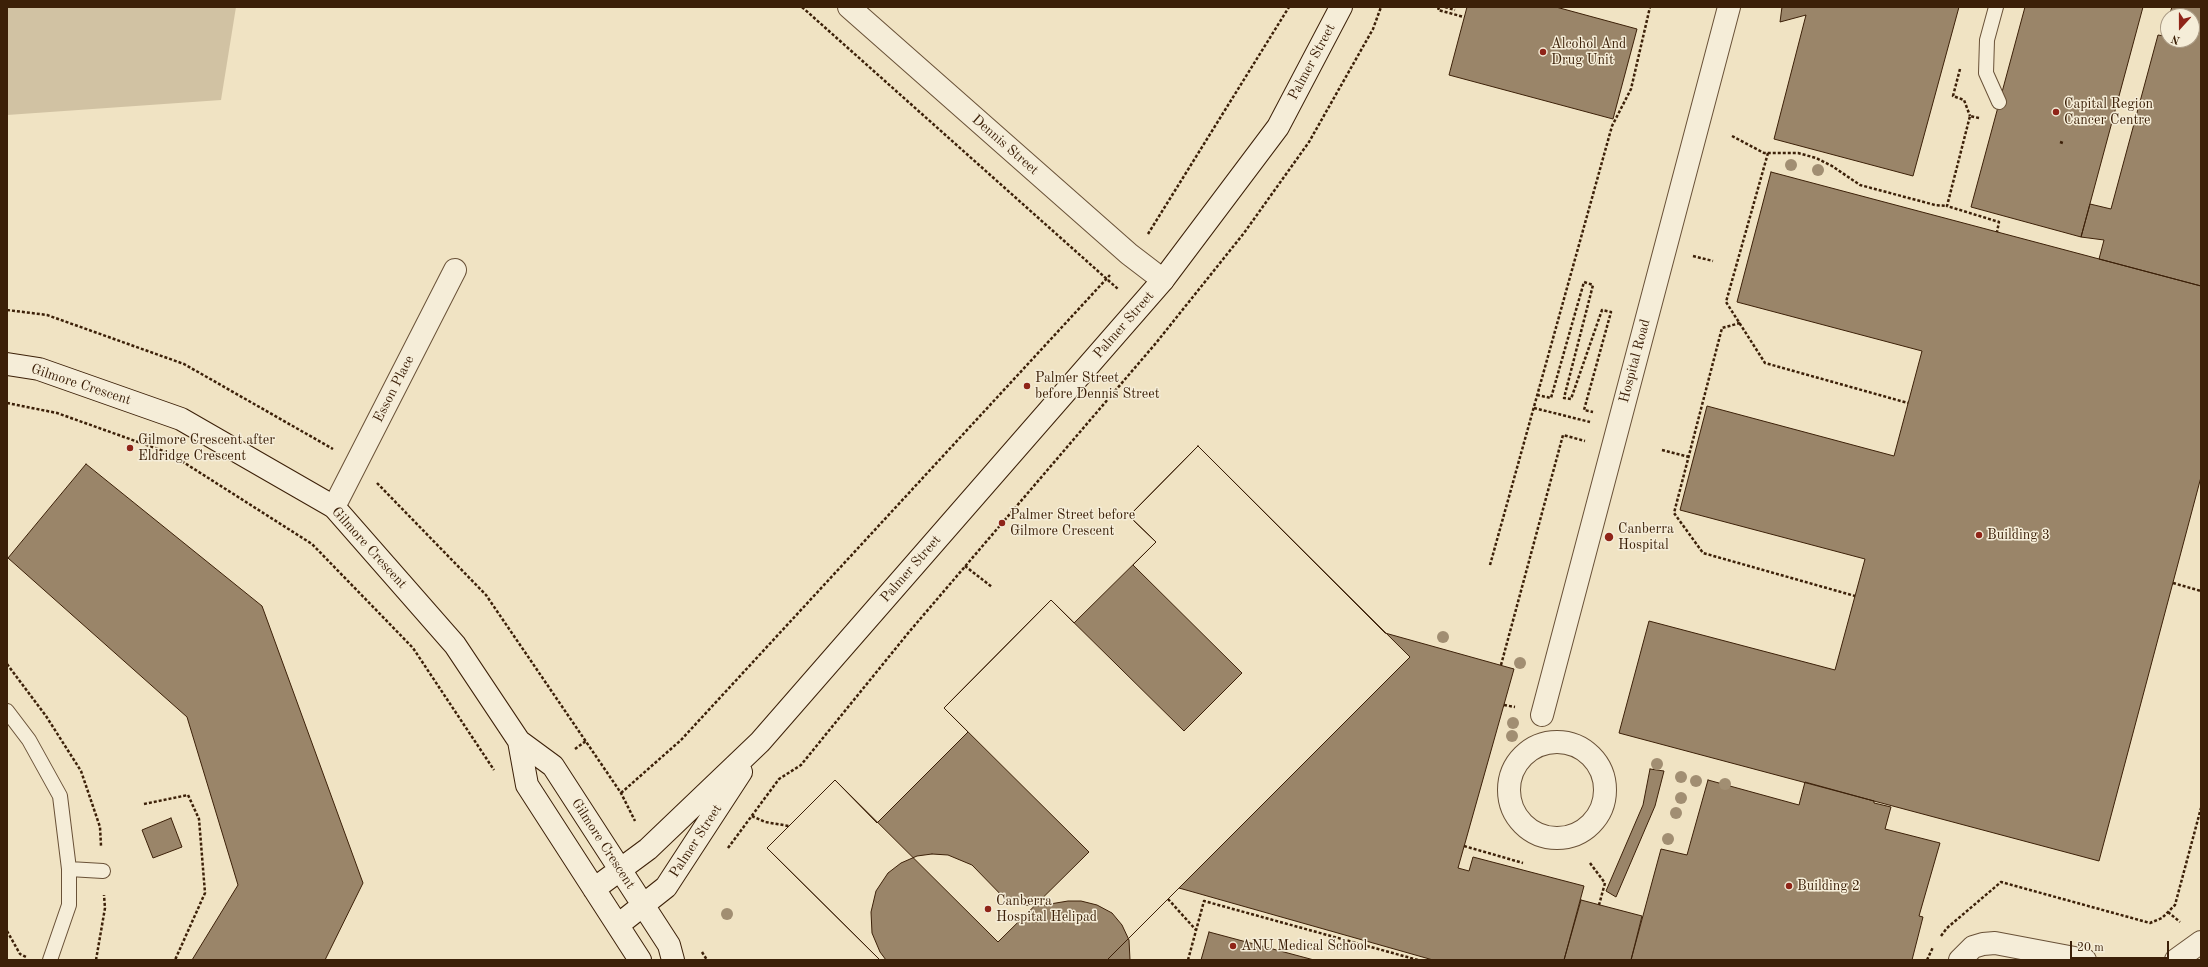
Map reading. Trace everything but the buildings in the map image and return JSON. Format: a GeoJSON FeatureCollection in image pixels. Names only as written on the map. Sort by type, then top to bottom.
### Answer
{"type":"FeatureCollection","features":[{"type":"Feature","properties":{"kind":"street","name":"Dennis Street"},"geometry":{"type":"LineString","coordinates":[[849,7],[1129,254],[1163,280]]}},
{"type":"Feature","properties":{"kind":"street","name":"Palmer Street"},"geometry":{"type":"LineString","coordinates":[[594,889],[648,849],[760,742],[1163,280],[1278,127],[1341,7]]}},
{"type":"Feature","properties":{"kind":"street","name":"Hospital Road"},"geometry":{"type":"LineString","coordinates":[[1527,752],[1542,715],[1729,7]]}},
{"type":"Feature","properties":{"kind":"street","name":"Esson Place"},"geometry":{"type":"LineString","coordinates":[[334,507],[455,270]]}},
{"type":"Feature","properties":{"kind":"street","name":"Gilmore Crescent"},"geometry":{"type":"LineString","coordinates":[[7,364],[39,369],[181,419],[334,507],[455,645],[518,741],[553,766],[669,945],[672,960]]}},
{"type":"Feature","properties":{"kind":"street","name":"Hospital Road"},"geometry":{"type":"LineString","coordinates":[[1542,715],[1573,745],[1587,753],[1598,765],[1604,780],[1605,796],[1600,811],[1591,824],[1578,833],[1562,838],[1546,837],[1532,832],[1520,821],[1512,808],[1508,793],[1510,777],[1516,763],[1527,752],[1541,744],[1557,742],[1573,745]]}},
{"type":"Feature","properties":{"kind":"street","name":"Gilmore Crescent"},"geometry":{"type":"LineString","coordinates":[[518,741],[527,785],[640,960]]}},
{"type":"Feature","properties":{"kind":"street","name":"Palmer Street"},"geometry":{"type":"LineString","coordinates":[[618,925],[666,887],[760,742]]}},
{"type":"Feature","properties":{"kind":"street"},"geometry":{"type":"LineString","coordinates":[[2176,960],[2201,942]]}},
{"type":"Feature","properties":{"kind":"street"},"geometry":{"type":"LineString","coordinates":[[1960,960],[1973,947],[1995,943],[2085,960]]}},
{"type":"Feature","properties":{"kind":"lane"},"geometry":{"type":"LineString","coordinates":[[1996,7],[1987,40],[1986,73],[1999,102]]}},
{"type":"Feature","properties":{"kind":"lane"},"geometry":{"type":"LineString","coordinates":[[7,711],[29,740],[60,796],[69,869],[69,905],[50,960]]}},
{"type":"Feature","properties":{"kind":"lane"},"geometry":{"type":"LineString","coordinates":[[69,869],[103,871]]}},
{"type":"Feature","properties":{"kind":"path"},"geometry":{"type":"LineString","coordinates":[[802,7],[1139,308]]}},
{"type":"Feature","properties":{"kind":"path"},"geometry":{"type":"LineString","coordinates":[[7,310],[47,315],[184,364],[357,462],[486,595],[622,793],[681,740],[1152,230],[1289,7]]}},
{"type":"Feature","properties":{"kind":"path"},"geometry":{"type":"LineString","coordinates":[[1439,7],[1438,10],[1464,17]]}},
{"type":"Feature","properties":{"kind":"path"},"geometry":{"type":"LineString","coordinates":[[1445,7],[1455,10]]}},
{"type":"Feature","properties":{"kind":"path"},"geometry":{"type":"LineString","coordinates":[[1490,565],[1612,126],[1631,89],[1650,7]]}},
{"type":"Feature","properties":{"kind":"path"},"geometry":{"type":"LineString","coordinates":[[1947,206],[1970,116],[1986,120]]}},
{"type":"Feature","properties":{"kind":"path"},"geometry":{"type":"LineString","coordinates":[[1732,136],[1753,148],[1768,153],[1798,153],[1816,158],[1832,166],[1860,185],[1935,205],[1947,206],[2000,222],[1997,232]]}},
{"type":"Feature","properties":{"kind":"path"},"geometry":{"type":"LineString","coordinates":[[1768,153],[1726,302],[1765,363],[1908,403]]}},
{"type":"Feature","properties":{"kind":"path"},"geometry":{"type":"LineString","coordinates":[[1537,395],[1551,398],[1584,282],[1593,285],[1564,398],[1571,399],[1602,310],[1611,312],[1584,410],[1599,414]]}},
{"type":"Feature","properties":{"kind":"path"},"geometry":{"type":"LineString","coordinates":[[1740,323],[1722,328],[1674,513],[1703,553],[1855,596]]}},
{"type":"Feature","properties":{"kind":"path"},"geometry":{"type":"LineString","coordinates":[[7,403],[56,413],[169,453],[312,544],[412,648],[499,777]]}},
{"type":"Feature","properties":{"kind":"path"},"geometry":{"type":"LineString","coordinates":[[1534,408],[1588,421]]}},
{"type":"Feature","properties":{"kind":"path"},"geometry":{"type":"LineString","coordinates":[[1501,665],[1563,435],[1591,443]]}},
{"type":"Feature","properties":{"kind":"path"},"geometry":{"type":"LineString","coordinates":[[1662,450],[1689,456]]}},
{"type":"Feature","properties":{"kind":"path"},"geometry":{"type":"LineString","coordinates":[[965,566],[992,587]]}},
{"type":"Feature","properties":{"kind":"path"},"geometry":{"type":"LineString","coordinates":[[2173,583],[2201,591]]}},
{"type":"Feature","properties":{"kind":"path"},"geometry":{"type":"LineString","coordinates":[[725,852],[779,779],[801,765],[908,632]]}},
{"type":"Feature","properties":{"kind":"path"},"geometry":{"type":"LineString","coordinates":[[144,804],[188,795],[199,819],[206,894],[175,960]]}},
{"type":"Feature","properties":{"kind":"path"},"geometry":{"type":"LineString","coordinates":[[1927,960],[1929,953],[1946,928],[2002,882],[2150,923],[2162,918],[2175,905],[2201,808]]}},
{"type":"Feature","properties":{"kind":"path"},"geometry":{"type":"LineString","coordinates":[[752,816],[764,822],[789,826]]}},
{"type":"Feature","properties":{"kind":"path"},"geometry":{"type":"LineString","coordinates":[[2196,828],[2201,829]]}},
{"type":"Feature","properties":{"kind":"path"},"geometry":{"type":"LineString","coordinates":[[1464,846],[1524,863]]}},
{"type":"Feature","properties":{"kind":"path"},"geometry":{"type":"LineString","coordinates":[[1590,863],[1605,883],[1599,905]]}},
{"type":"Feature","properties":{"kind":"path"},"geometry":{"type":"LineString","coordinates":[[1168,899],[1196,930]]}},
{"type":"Feature","properties":{"kind":"path"},"geometry":{"type":"LineString","coordinates":[[1188,960],[1204,901],[1418,960]]}},
{"type":"Feature","properties":{"kind":"path"},"geometry":{"type":"LineString","coordinates":[[7,931],[20,954],[27,957]]}},
{"type":"Feature","properties":{"kind":"path"},"geometry":{"type":"LineString","coordinates":[[699,948],[707,960]]}},
{"type":"Feature","properties":{"kind":"shaded area"},"geometry":{"type":"Polygon","coordinates":[[[7,7],[236,7],[221,100],[7,115],[7,7]]]}},
{"type":"Feature","properties":{"kind":"place","name":"Alcohol And Drug Unit"},"geometry":{"type":"Point","coordinates":[1543,52]}},
{"type":"Feature","properties":{"kind":"place","name":"Capital Region Cancer Centre"},"geometry":{"type":"Point","coordinates":[2056,112]}},
{"type":"Feature","properties":{"kind":"place","name":"Palmer Street before Dennis Street"},"geometry":{"type":"Point","coordinates":[1027,386]}},
{"type":"Feature","properties":{"kind":"place","name":"Gilmore Crescent after Eldridge Crescent"},"geometry":{"type":"Point","coordinates":[130,448]}},
{"type":"Feature","properties":{"kind":"place","name":"Palmer Street before Gilmore Crescent"},"geometry":{"type":"Point","coordinates":[1002,523]}},
{"type":"Feature","properties":{"kind":"place","name":"Building 3"},"geometry":{"type":"Point","coordinates":[1979,535]}},
{"type":"Feature","properties":{"kind":"place","name":"Canberra Hospital"},"geometry":{"type":"Point","coordinates":[1609,537]}},
{"type":"Feature","properties":{"kind":"place","name":"Building 2"},"geometry":{"type":"Point","coordinates":[1789,886]}},
{"type":"Feature","properties":{"kind":"place","name":"Canberra Hospital Helipad"},"geometry":{"type":"Point","coordinates":[988,909]}},
{"type":"Feature","properties":{"kind":"place","name":"ANU Medical School"},"geometry":{"type":"Point","coordinates":[1233,946]}}]}
